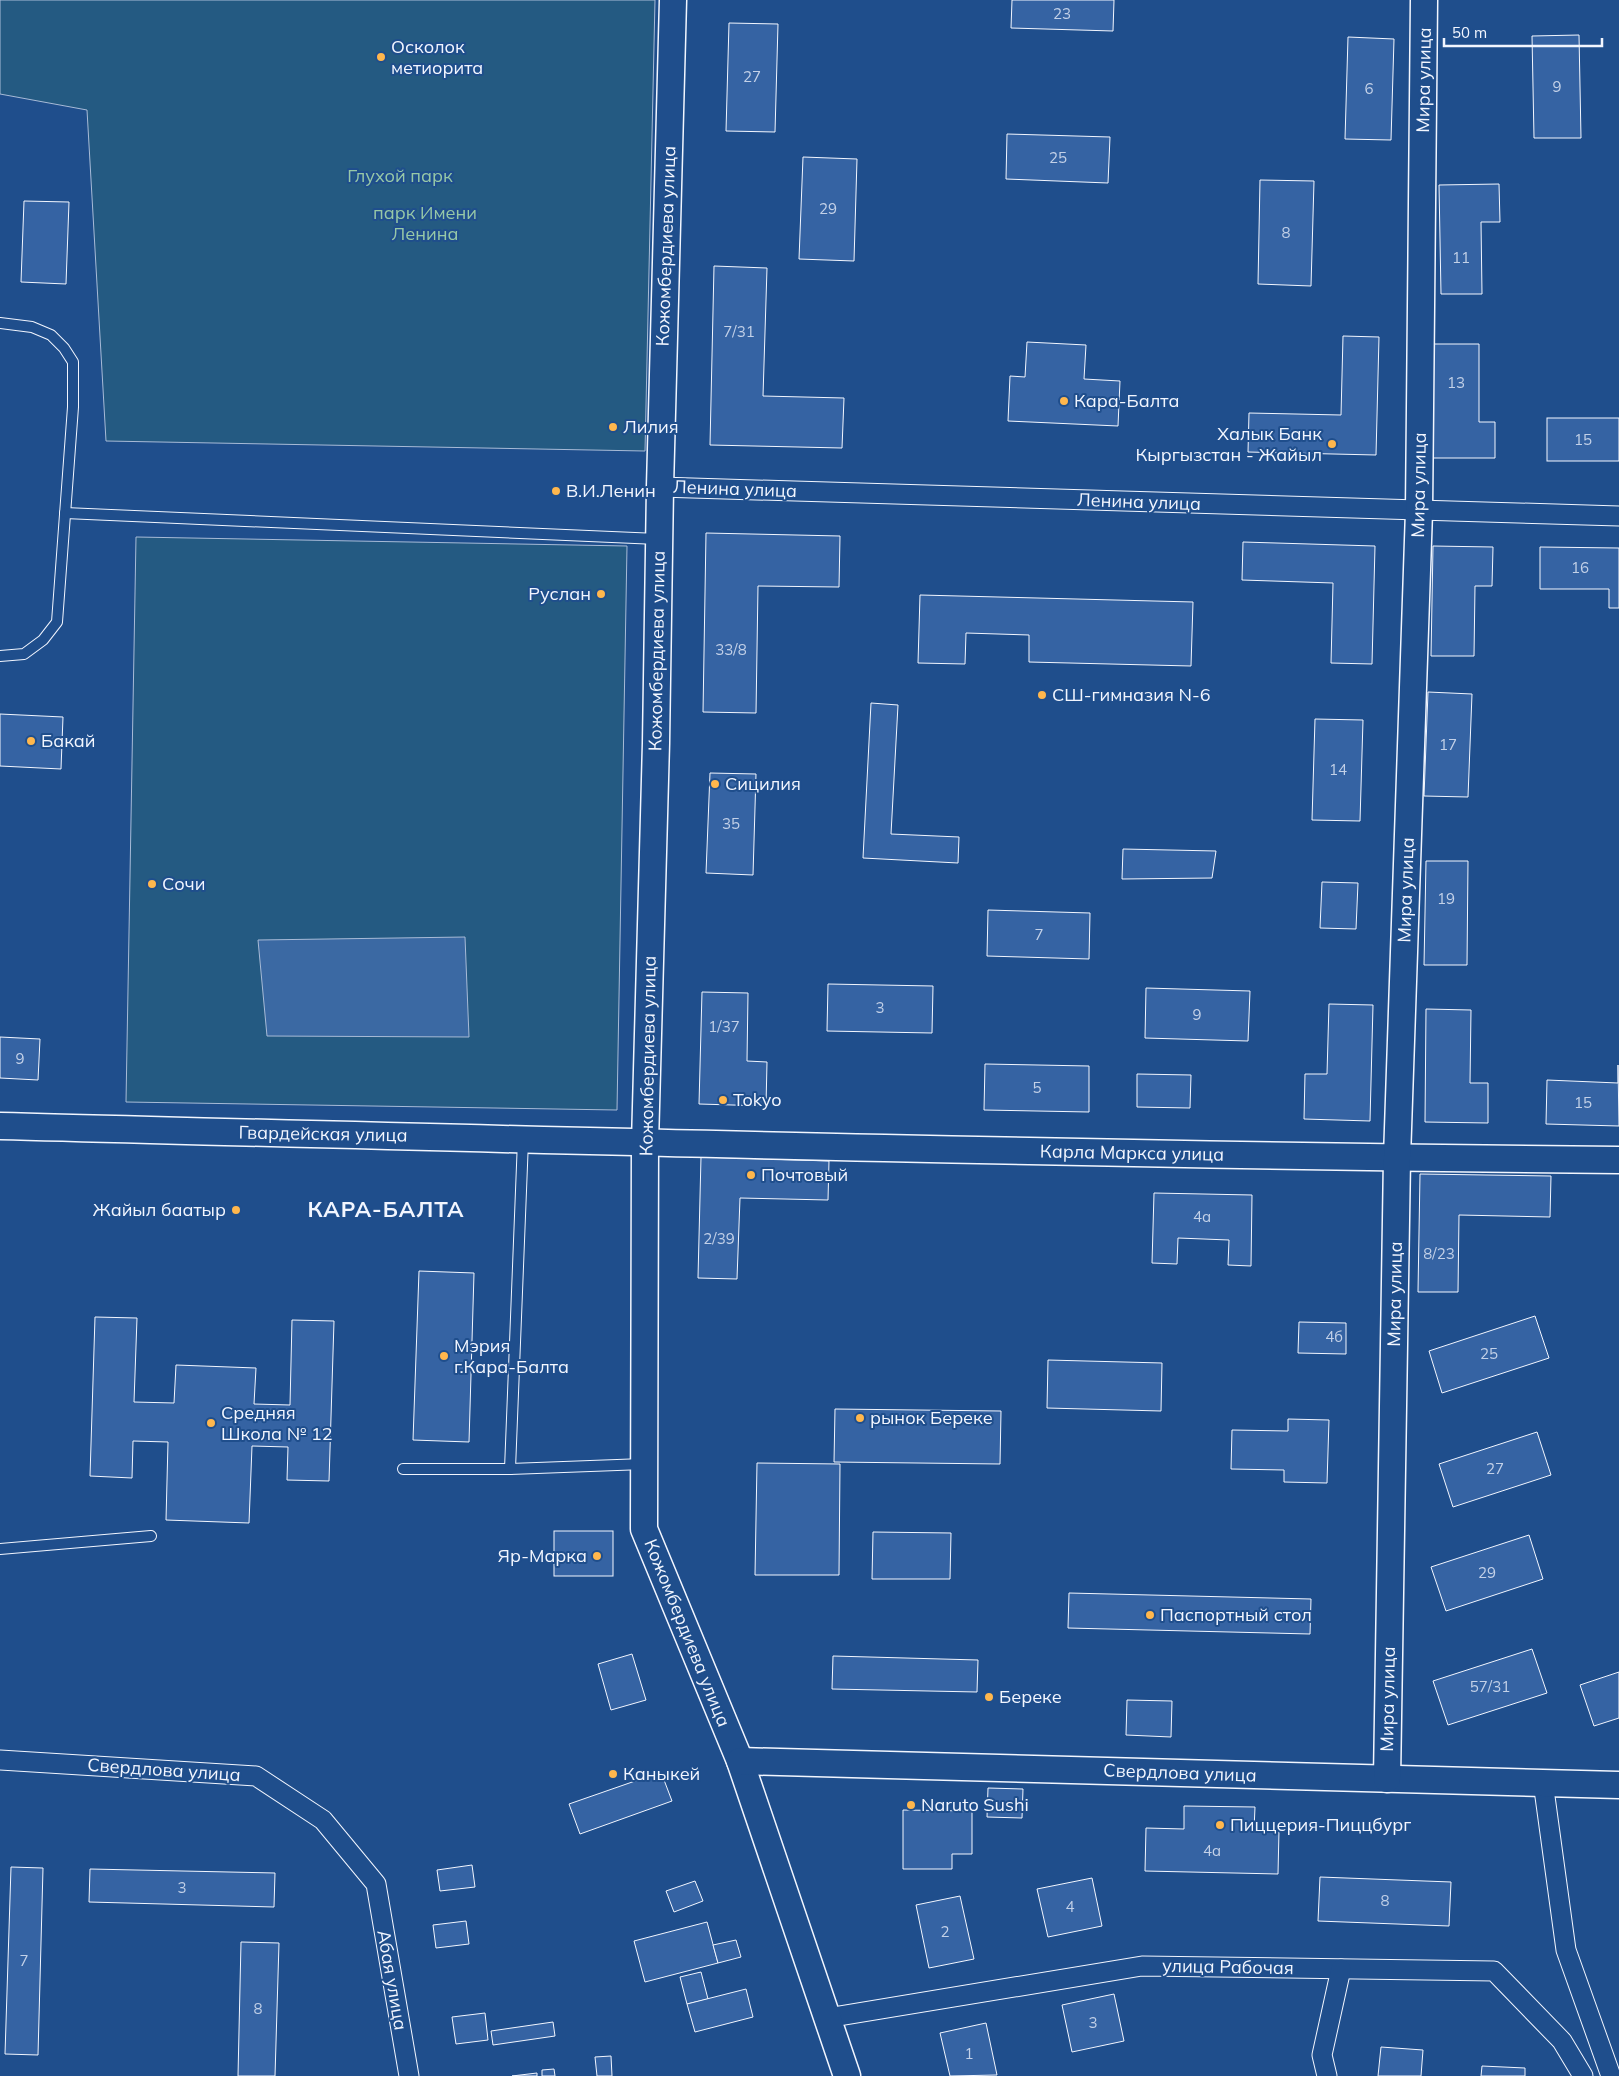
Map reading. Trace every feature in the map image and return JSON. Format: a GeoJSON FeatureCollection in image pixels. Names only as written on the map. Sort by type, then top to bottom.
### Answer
{"type":"FeatureCollection","features":[{"type":"Feature","properties":{"kind":"street","name":"Кожомбердиева улица"},"geometry":{"type":"LineString","coordinates":[[673,0],[645,1143],[644,1529],[740,1761],[847,2076]]}},
{"type":"Feature","properties":{"kind":"street","name":"Мира улица"},"geometry":{"type":"LineString","coordinates":[[1387,1779],[1397,1158],[1419,511],[1424,0]]}},
{"type":"Feature","properties":{"kind":"street","name":"Ленина улица"},"geometry":{"type":"LineString","coordinates":[[660,487],[1619,516]]}},
{"type":"Feature","properties":{"kind":"street","name":"Гвардейская улица"},"geometry":{"type":"LineString","coordinates":[[0,1126],[645,1143]]}},
{"type":"Feature","properties":{"kind":"street","name":"Карла Маркса улица"},"geometry":{"type":"LineString","coordinates":[[645,1143],[1397,1158],[1619,1160]]}},
{"type":"Feature","properties":{"kind":"street","name":"Свердлова улица"},"geometry":{"type":"LineString","coordinates":[[0,1760],[256,1776],[323,1820],[376,1884]]}},
{"type":"Feature","properties":{"kind":"street","name":"Свердлова улица"},"geometry":{"type":"LineString","coordinates":[[740,1761],[1619,1785]]}},
{"type":"Feature","properties":{"kind":"street"},"geometry":{"type":"LineString","coordinates":[[1543,1782],[1566,1950],[1611,2076],[1619,2076]]}},
{"type":"Feature","properties":{"kind":"street","name":"Абая улица"},"geometry":{"type":"LineString","coordinates":[[376,1884],[409,2076]]}},
{"type":"Feature","properties":{"kind":"street","name":"улица Рабочая"},"geometry":{"type":"LineString","coordinates":[[827,2018],[1142,1966],[1494,1971],[1562,2041],[1583,2076]]}},
{"type":"Feature","properties":{"kind":"street"},"geometry":{"type":"LineString","coordinates":[[1328,2076],[1322,2055],[1341,1969]]}},
{"type":"Feature","properties":{"kind":"lane"},"geometry":{"type":"LineString","coordinates":[[0,323],[32,327],[51,335],[64,348],[73,362],[73,407],[57,622],[43,640],[24,654],[0,656]]}},
{"type":"Feature","properties":{"kind":"lane"},"geometry":{"type":"LineString","coordinates":[[65,513],[659,539]]}},
{"type":"Feature","properties":{"kind":"lane"},"geometry":{"type":"LineString","coordinates":[[510,1468],[523,1140]]}},
{"type":"Feature","properties":{"kind":"lane"},"geometry":{"type":"LineString","coordinates":[[403,1469],[645,1464]]}},
{"type":"Feature","properties":{"kind":"lane"},"geometry":{"type":"LineString","coordinates":[[0,1549],[151,1536]]}},
{"type":"Feature","properties":{"kind":"green space","name":"парк Имени Ленина"},"geometry":{"type":"Polygon","coordinates":[[[0,0],[655,0],[645,451],[106,441],[87,110],[0,94],[0,0]]]}},
{"type":"Feature","properties":{"kind":"green space"},"geometry":{"type":"Polygon","coordinates":[[[136,537],[627,546],[617,1110],[126,1102],[136,537]]]}},
{"type":"Feature","properties":{"kind":"shaded area"},"geometry":{"type":"Polygon","coordinates":[[[465,937],[469,1037],[267,1036],[258,940],[465,937]]]}},
{"type":"Feature","properties":{"kind":"building"},"geometry":{"type":"Polygon","coordinates":[[[1012,0],[1114,0],[1113,31],[1011,28],[1012,0]]]}},
{"type":"Feature","properties":{"kind":"building"},"geometry":{"type":"Polygon","coordinates":[[[729,23],[778,24],[775,132],[726,131],[729,23]]]}},
{"type":"Feature","properties":{"kind":"building"},"geometry":{"type":"Polygon","coordinates":[[[1579,35],[1581,138],[1534,138],[1532,36],[1579,35]]]}},
{"type":"Feature","properties":{"kind":"building"},"geometry":{"type":"Polygon","coordinates":[[[1348,37],[1394,39],[1391,140],[1345,139],[1348,37]]]}},
{"type":"Feature","properties":{"kind":"building"},"geometry":{"type":"Polygon","coordinates":[[[1007,134],[1110,137],[1108,183],[1006,179],[1007,134]]]}},
{"type":"Feature","properties":{"kind":"building"},"geometry":{"type":"Polygon","coordinates":[[[803,157],[857,159],[854,261],[799,259],[803,157]]]}},
{"type":"Feature","properties":{"kind":"building"},"geometry":{"type":"Polygon","coordinates":[[[1260,180],[1314,181],[1311,286],[1258,284],[1260,180]]]}},
{"type":"Feature","properties":{"kind":"building"},"geometry":{"type":"Polygon","coordinates":[[[1499,184],[1500,222],[1481,222],[1482,294],[1441,294],[1439,185],[1499,184]]]}},
{"type":"Feature","properties":{"kind":"building"},"geometry":{"type":"Polygon","coordinates":[[[24,201],[69,202],[66,284],[21,282],[24,201]]]}},
{"type":"Feature","properties":{"kind":"building"},"geometry":{"type":"Polygon","coordinates":[[[714,266],[767,268],[763,396],[844,398],[842,448],[710,445],[714,266]]]}},
{"type":"Feature","properties":{"kind":"building"},"geometry":{"type":"Polygon","coordinates":[[[1343,336],[1379,337],[1376,455],[1248,452],[1249,413],[1341,415],[1343,336]]]}},
{"type":"Feature","properties":{"kind":"building","name":"Кара-Балта"},"geometry":{"type":"Polygon","coordinates":[[[1027,342],[1086,345],[1084,379],[1120,381],[1118,426],[1008,421],[1010,376],[1025,377],[1027,342]]]}},
{"type":"Feature","properties":{"kind":"building"},"geometry":{"type":"Polygon","coordinates":[[[1433,344],[1479,344],[1479,422],[1495,422],[1495,458],[1433,458],[1433,344]]]}},
{"type":"Feature","properties":{"kind":"building"},"geometry":{"type":"Polygon","coordinates":[[[1547,418],[1619,418],[1619,461],[1547,461],[1547,418]]]}},
{"type":"Feature","properties":{"kind":"building"},"geometry":{"type":"Polygon","coordinates":[[[706,533],[840,536],[839,587],[758,586],[756,713],[703,712],[706,533]]]}},
{"type":"Feature","properties":{"kind":"building"},"geometry":{"type":"Polygon","coordinates":[[[1243,542],[1375,546],[1372,664],[1331,663],[1333,583],[1242,580],[1243,542]]]}},
{"type":"Feature","properties":{"kind":"building"},"geometry":{"type":"Polygon","coordinates":[[[1433,546],[1493,547],[1492,586],[1475,586],[1474,656],[1431,656],[1433,546]]]}},
{"type":"Feature","properties":{"kind":"building"},"geometry":{"type":"Polygon","coordinates":[[[1540,547],[1619,548],[1619,608],[1609,608],[1609,589],[1540,589],[1540,547]]]}},
{"type":"Feature","properties":{"kind":"building"},"geometry":{"type":"Polygon","coordinates":[[[920,595],[1193,602],[1191,666],[1029,662],[1029,635],[966,633],[965,664],[918,663],[920,595]]]}},
{"type":"Feature","properties":{"kind":"building"},"geometry":{"type":"Polygon","coordinates":[[[1428,692],[1472,694],[1468,797],[1424,796],[1428,692]]]}},
{"type":"Feature","properties":{"kind":"building"},"geometry":{"type":"Polygon","coordinates":[[[871,703],[898,705],[891,834],[959,837],[958,863],[863,858],[871,703]]]}},
{"type":"Feature","properties":{"kind":"building","name":"Бакай"},"geometry":{"type":"Polygon","coordinates":[[[0,714],[63,717],[61,769],[0,766],[0,714]]]}},
{"type":"Feature","properties":{"kind":"building"},"geometry":{"type":"Polygon","coordinates":[[[1315,719],[1363,720],[1360,821],[1312,820],[1315,719]]]}},
{"type":"Feature","properties":{"kind":"building"},"geometry":{"type":"Polygon","coordinates":[[[710,773],[756,774],[753,875],[706,873],[710,773]]]}},
{"type":"Feature","properties":{"kind":"building"},"geometry":{"type":"Polygon","coordinates":[[[1123,849],[1216,851],[1212,878],[1122,879],[1123,849]]]}},
{"type":"Feature","properties":{"kind":"building"},"geometry":{"type":"Polygon","coordinates":[[[1426,861],[1468,861],[1467,965],[1424,965],[1426,861]]]}},
{"type":"Feature","properties":{"kind":"building"},"geometry":{"type":"Polygon","coordinates":[[[1322,882],[1358,883],[1356,929],[1320,928],[1322,882]]]}},
{"type":"Feature","properties":{"kind":"building"},"geometry":{"type":"Polygon","coordinates":[[[988,910],[1090,913],[1089,959],[987,956],[988,910]]]}},
{"type":"Feature","properties":{"kind":"building"},"geometry":{"type":"Polygon","coordinates":[[[828,984],[933,986],[932,1033],[827,1031],[828,984]]]}},
{"type":"Feature","properties":{"kind":"building"},"geometry":{"type":"Polygon","coordinates":[[[1146,988],[1250,991],[1248,1041],[1145,1038],[1146,988]]]}},
{"type":"Feature","properties":{"kind":"building"},"geometry":{"type":"Polygon","coordinates":[[[702,992],[748,993],[747,1061],[767,1062],[766,1106],[699,1104],[702,992]]]}},
{"type":"Feature","properties":{"kind":"building"},"geometry":{"type":"Polygon","coordinates":[[[1329,1004],[1373,1005],[1370,1121],[1304,1119],[1305,1074],[1327,1074],[1329,1004]]]}},
{"type":"Feature","properties":{"kind":"building"},"geometry":{"type":"Polygon","coordinates":[[[1426,1009],[1471,1010],[1470,1083],[1488,1083],[1488,1123],[1425,1122],[1426,1009]]]}},
{"type":"Feature","properties":{"kind":"building"},"geometry":{"type":"Polygon","coordinates":[[[0,1037],[40,1039],[38,1080],[0,1078],[0,1037]]]}},
{"type":"Feature","properties":{"kind":"building"},"geometry":{"type":"Polygon","coordinates":[[[985,1064],[1089,1066],[1089,1112],[984,1110],[985,1064]]]}},
{"type":"Feature","properties":{"kind":"building"},"geometry":{"type":"Polygon","coordinates":[[[1618,1065],[1619,1126],[1546,1124],[1547,1080],[1618,1083],[1618,1065]]]}},
{"type":"Feature","properties":{"kind":"building"},"geometry":{"type":"Polygon","coordinates":[[[1137,1074],[1191,1075],[1190,1108],[1137,1107],[1137,1074]]]}},
{"type":"Feature","properties":{"kind":"building"},"geometry":{"type":"Polygon","coordinates":[[[701,1157],[829,1161],[828,1200],[740,1198],[737,1279],[698,1278],[701,1157]]]}},
{"type":"Feature","properties":{"kind":"building"},"geometry":{"type":"Polygon","coordinates":[[[1420,1174],[1551,1176],[1550,1217],[1459,1215],[1458,1292],[1418,1292],[1420,1174]]]}},
{"type":"Feature","properties":{"kind":"building"},"geometry":{"type":"Polygon","coordinates":[[[1154,1193],[1252,1195],[1251,1266],[1228,1265],[1229,1240],[1178,1238],[1177,1264],[1152,1263],[1154,1193]]]}},
{"type":"Feature","properties":{"kind":"building","name":"Мэрия г.Кара-Балта"},"geometry":{"type":"Polygon","coordinates":[[[419,1271],[474,1273],[469,1442],[413,1440],[419,1271]]]}},
{"type":"Feature","properties":{"kind":"building"},"geometry":{"type":"Polygon","coordinates":[[[1535,1316],[1549,1358],[1442,1393],[1429,1351],[1535,1316]]]}},
{"type":"Feature","properties":{"kind":"building","name":"Средняя Школа № 12"},"geometry":{"type":"Polygon","coordinates":[[[95,1317],[137,1318],[134,1402],[174,1403],[176,1365],[256,1368],[254,1404],[290,1405],[292,1320],[334,1321],[329,1481],[287,1480],[288,1447],[252,1446],[249,1523],[166,1520],[168,1442],[133,1441],[132,1478],[90,1476],[95,1317]]]}},
{"type":"Feature","properties":{"kind":"building"},"geometry":{"type":"Polygon","coordinates":[[[1299,1322],[1346,1323],[1346,1354],[1298,1353],[1299,1322]]]}},
{"type":"Feature","properties":{"kind":"building"},"geometry":{"type":"Polygon","coordinates":[[[1048,1360],[1162,1363],[1161,1411],[1047,1408],[1048,1360]]]}},
{"type":"Feature","properties":{"kind":"building"},"geometry":{"type":"Polygon","coordinates":[[[835,1409],[1001,1411],[1000,1464],[834,1462],[835,1409]]]}},
{"type":"Feature","properties":{"kind":"building"},"geometry":{"type":"Polygon","coordinates":[[[1288,1419],[1329,1420],[1327,1483],[1284,1482],[1284,1470],[1231,1469],[1232,1430],[1288,1431],[1288,1419]]]}},
{"type":"Feature","properties":{"kind":"building"},"geometry":{"type":"Polygon","coordinates":[[[1537,1432],[1551,1475],[1453,1507],[1439,1464],[1537,1432]]]}},
{"type":"Feature","properties":{"kind":"building"},"geometry":{"type":"Polygon","coordinates":[[[757,1463],[840,1464],[839,1575],[755,1575],[757,1463]]]}},
{"type":"Feature","properties":{"kind":"building"},"geometry":{"type":"Polygon","coordinates":[[[554,1531],[613,1531],[613,1576],[554,1576],[554,1531]]]}},
{"type":"Feature","properties":{"kind":"building"},"geometry":{"type":"Polygon","coordinates":[[[873,1532],[951,1533],[950,1579],[872,1579],[873,1532]]]}},
{"type":"Feature","properties":{"kind":"building"},"geometry":{"type":"Polygon","coordinates":[[[1529,1535],[1543,1579],[1446,1611],[1431,1567],[1529,1535]]]}},
{"type":"Feature","properties":{"kind":"building"},"geometry":{"type":"Polygon","coordinates":[[[1069,1593],[1311,1599],[1310,1634],[1068,1628],[1069,1593]]]}},
{"type":"Feature","properties":{"kind":"building"},"geometry":{"type":"Polygon","coordinates":[[[1532,1649],[1547,1693],[1448,1725],[1433,1681],[1532,1649]]]}},
{"type":"Feature","properties":{"kind":"building"},"geometry":{"type":"Polygon","coordinates":[[[632,1654],[646,1700],[611,1710],[598,1664],[632,1654]]]}},
{"type":"Feature","properties":{"kind":"building"},"geometry":{"type":"Polygon","coordinates":[[[833,1656],[978,1660],[977,1692],[832,1689],[833,1656]]]}},
{"type":"Feature","properties":{"kind":"building"},"geometry":{"type":"Polygon","coordinates":[[[1619,1672],[1619,1718],[1594,1726],[1580,1685],[1619,1672]]]}},
{"type":"Feature","properties":{"kind":"building"},"geometry":{"type":"Polygon","coordinates":[[[1127,1700],[1172,1701],[1171,1737],[1126,1735],[1127,1700]]]}},
{"type":"Feature","properties":{"kind":"building"},"geometry":{"type":"Polygon","coordinates":[[[661,1772],[672,1801],[580,1834],[569,1804],[661,1772]]]}},
{"type":"Feature","properties":{"kind":"building"},"geometry":{"type":"Polygon","coordinates":[[[988,1788],[1023,1789],[1022,1818],[987,1817],[988,1788]]]}},
{"type":"Feature","properties":{"kind":"building"},"geometry":{"type":"Polygon","coordinates":[[[1184,1806],[1255,1807],[1254,1830],[1279,1830],[1278,1874],[1145,1871],[1146,1828],[1184,1829],[1184,1806]]]}},
{"type":"Feature","properties":{"kind":"building"},"geometry":{"type":"Polygon","coordinates":[[[903,1810],[972,1811],[972,1854],[952,1854],[952,1869],[903,1869],[903,1810]]]}},
{"type":"Feature","properties":{"kind":"building"},"geometry":{"type":"Polygon","coordinates":[[[472,1865],[475,1887],[440,1891],[437,1870],[472,1865]]]}},
{"type":"Feature","properties":{"kind":"building"},"geometry":{"type":"Polygon","coordinates":[[[11,1867],[43,1868],[38,2055],[5,2054],[11,1867]]]}},
{"type":"Feature","properties":{"kind":"building"},"geometry":{"type":"Polygon","coordinates":[[[90,1869],[275,1873],[274,1907],[89,1902],[90,1869]]]}},
{"type":"Feature","properties":{"kind":"building"},"geometry":{"type":"Polygon","coordinates":[[[1320,1877],[1451,1882],[1449,1926],[1318,1921],[1320,1877]]]}},
{"type":"Feature","properties":{"kind":"building"},"geometry":{"type":"Polygon","coordinates":[[[1092,1878],[1102,1926],[1048,1937],[1037,1889],[1092,1878]]]}},
{"type":"Feature","properties":{"kind":"building"},"geometry":{"type":"Polygon","coordinates":[[[695,1881],[703,1901],[674,1912],[666,1891],[695,1881]]]}},
{"type":"Feature","properties":{"kind":"building"},"geometry":{"type":"Polygon","coordinates":[[[960,1896],[974,1959],[929,1968],[916,1905],[960,1896]]]}},
{"type":"Feature","properties":{"kind":"building"},"geometry":{"type":"Polygon","coordinates":[[[466,1921],[469,1944],[436,1948],[433,1925],[466,1921]]]}},
{"type":"Feature","properties":{"kind":"building"},"geometry":{"type":"Polygon","coordinates":[[[707,1922],[718,1963],[645,1982],[634,1941],[707,1922]]]}},
{"type":"Feature","properties":{"kind":"building"},"geometry":{"type":"Polygon","coordinates":[[[736,1940],[741,1957],[718,1963],[713,1945],[736,1940]]]}},
{"type":"Feature","properties":{"kind":"building"},"geometry":{"type":"Polygon","coordinates":[[[241,1942],[279,1943],[275,2076],[238,2076],[241,1942]]]}},
{"type":"Feature","properties":{"kind":"building"},"geometry":{"type":"Polygon","coordinates":[[[701,1972],[708,1999],[687,2004],[680,1977],[701,1972]]]}},
{"type":"Feature","properties":{"kind":"building"},"geometry":{"type":"Polygon","coordinates":[[[746,1989],[753,2017],[695,2032],[687,2004],[746,1989]]]}},
{"type":"Feature","properties":{"kind":"building"},"geometry":{"type":"Polygon","coordinates":[[[1114,1994],[1124,2041],[1072,2052],[1062,2005],[1114,1994]]]}},
{"type":"Feature","properties":{"kind":"building"},"geometry":{"type":"Polygon","coordinates":[[[485,2013],[488,2040],[456,2044],[452,2017],[485,2013]]]}},
{"type":"Feature","properties":{"kind":"building"},"geometry":{"type":"Polygon","coordinates":[[[553,2022],[555,2036],[493,2045],[491,2031],[553,2022]]]}},
{"type":"Feature","properties":{"kind":"building"},"geometry":{"type":"Polygon","coordinates":[[[986,2023],[997,2075],[950,2076],[940,2033],[986,2023]]]}},
{"type":"Feature","properties":{"kind":"building"},"geometry":{"type":"Polygon","coordinates":[[[1381,2047],[1423,2050],[1421,2076],[1378,2076],[1381,2047]]]}},
{"type":"Feature","properties":{"kind":"building"},"geometry":{"type":"Polygon","coordinates":[[[611,2056],[612,2076],[597,2076],[595,2057],[611,2056]]]}},
{"type":"Feature","properties":{"kind":"building"},"geometry":{"type":"Polygon","coordinates":[[[1482,2066],[1525,2068],[1525,2076],[1481,2076],[1482,2066]]]}},
{"type":"Feature","properties":{"kind":"building"},"geometry":{"type":"Polygon","coordinates":[[[554,2069],[555,2076],[542,2076],[542,2070],[554,2069]]]}},
{"type":"Feature","properties":{"kind":"building"},"geometry":{"type":"Polygon","coordinates":[[[537,2073],[537,2076],[512,2076],[537,2073]]]}},
{"type":"Feature","properties":{"kind":"place","name":"Осколок метиорита"},"geometry":{"type":"Point","coordinates":[381,57]}},
{"type":"Feature","properties":{"kind":"place","name":"Кара-Балта"},"geometry":{"type":"Point","coordinates":[1064,401]}},
{"type":"Feature","properties":{"kind":"place","name":"Лилия"},"geometry":{"type":"Point","coordinates":[613,427]}},
{"type":"Feature","properties":{"kind":"place","name":"Халык Банк Кыргызстан - Жайыл"},"geometry":{"type":"Point","coordinates":[1332,444]}},
{"type":"Feature","properties":{"kind":"place","name":"В.И.Ленин"},"geometry":{"type":"Point","coordinates":[556,491]}},
{"type":"Feature","properties":{"kind":"place","name":"Руслан"},"geometry":{"type":"Point","coordinates":[601,594]}},
{"type":"Feature","properties":{"kind":"place","name":"СШ-гимназия N-6"},"geometry":{"type":"Point","coordinates":[1042,695]}},
{"type":"Feature","properties":{"kind":"place","name":"Бакай"},"geometry":{"type":"Point","coordinates":[31,741]}},
{"type":"Feature","properties":{"kind":"place","name":"Сицилия"},"geometry":{"type":"Point","coordinates":[715,784]}},
{"type":"Feature","properties":{"kind":"place","name":"Сочи"},"geometry":{"type":"Point","coordinates":[152,884]}},
{"type":"Feature","properties":{"kind":"place","name":"Tokyo"},"geometry":{"type":"Point","coordinates":[723,1100]}},
{"type":"Feature","properties":{"kind":"place","name":"Почтовый"},"geometry":{"type":"Point","coordinates":[751,1175]}},
{"type":"Feature","properties":{"kind":"place","name":"Жайыл баатыр"},"geometry":{"type":"Point","coordinates":[236,1210]}},
{"type":"Feature","properties":{"kind":"place","name":"Мэрия г.Кара-Балта"},"geometry":{"type":"Point","coordinates":[444,1356]}},
{"type":"Feature","properties":{"kind":"place","name":"рынок Береке"},"geometry":{"type":"Point","coordinates":[860,1418]}},
{"type":"Feature","properties":{"kind":"place","name":"Средняя Школа № 12"},"geometry":{"type":"Point","coordinates":[211,1423]}},
{"type":"Feature","properties":{"kind":"place","name":"Яр-Марка"},"geometry":{"type":"Point","coordinates":[597,1556]}},
{"type":"Feature","properties":{"kind":"place","name":"Паспортный стол"},"geometry":{"type":"Point","coordinates":[1150,1615]}},
{"type":"Feature","properties":{"kind":"place","name":"Береке"},"geometry":{"type":"Point","coordinates":[989,1697]}},
{"type":"Feature","properties":{"kind":"place","name":"Каныкей"},"geometry":{"type":"Point","coordinates":[613,1774]}},
{"type":"Feature","properties":{"kind":"place","name":"Naruto Sushi"},"geometry":{"type":"Point","coordinates":[911,1805]}},
{"type":"Feature","properties":{"kind":"place","name":"Пиццерия-Пиццбург"},"geometry":{"type":"Point","coordinates":[1220,1825]}},
{"type":"Feature","properties":{"kind":"district","name":"КАРА-БАЛТА"},"geometry":{"type":"Point","coordinates":[386,1209]}},
{"type":"Feature","properties":{"kind":"park label","name":"Глухой парк"},"geometry":{"type":"Point","coordinates":[400,176]}}]}
